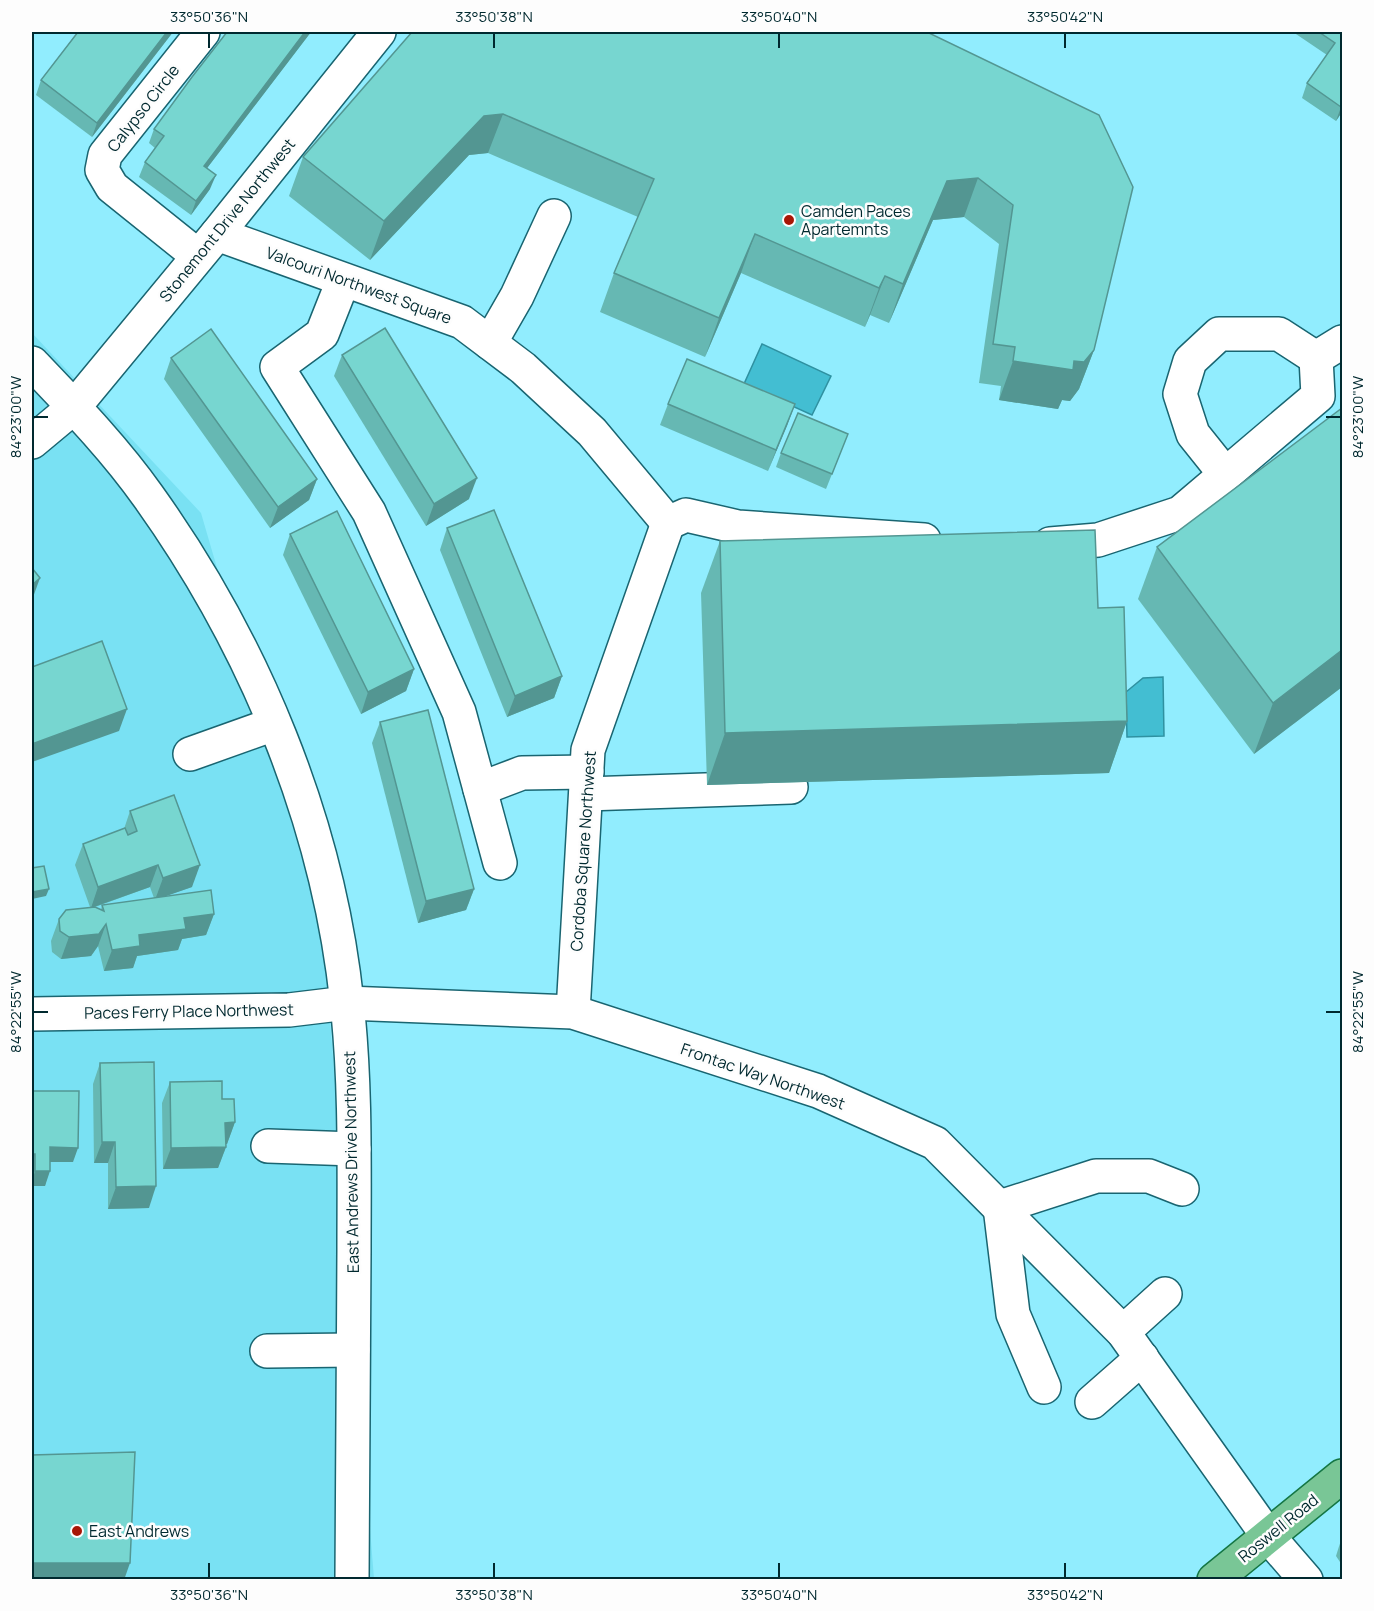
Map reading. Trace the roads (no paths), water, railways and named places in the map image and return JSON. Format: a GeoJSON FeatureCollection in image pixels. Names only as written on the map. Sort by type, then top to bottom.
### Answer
{"type":"FeatureCollection","features":[{"type":"Feature","properties":{"kind":"main road","name":"Roswell Road"},"geometry":{"type":"LineString","coordinates":[[1214,1580],[1342,1476]]}},
{"type":"Feature","properties":{"kind":"street","name":"Calypso Circle"},"geometry":{"type":"LineString","coordinates":[[203,32],[105,155],[102,170],[112,187],[208,245]]}},
{"type":"Feature","properties":{"kind":"street","name":"Stonemont Drive Northwest"},"geometry":{"type":"LineString","coordinates":[[32,442],[74,407],[379,32]]}},
{"type":"Feature","properties":{"kind":"street"},"geometry":{"type":"LineString","coordinates":[[490,343],[517,296],[554,216]]}},
{"type":"Feature","properties":{"kind":"street","name":"Valcouri Northwest Square"},"geometry":{"type":"LineString","coordinates":[[208,245],[343,281],[462,322],[523,368],[592,432],[668,523]]}},
{"type":"Feature","properties":{"kind":"street"},"geometry":{"type":"LineString","coordinates":[[343,281],[322,334],[277,367],[369,512],[459,712],[500,863]]}},
{"type":"Feature","properties":{"kind":"street"},"geometry":{"type":"LineString","coordinates":[[1022,547],[1098,540],[1180,513],[1318,396],[1329,350],[1279,334],[1219,334],[1190,361],[1179,393],[1193,434],[1225,474]]}},
{"type":"Feature","properties":{"kind":"street","name":"East Andrews Drive Northwest"},"geometry":{"type":"LineString","coordinates":[[32,363],[74,407],[147,494],[188,555],[234,634],[274,724],[298,787],[320,858],[336,930],[347,1003],[354,1149],[352,1580]]}},
{"type":"Feature","properties":{"kind":"street"},"geometry":{"type":"LineString","coordinates":[[668,523],[686,515],[738,527],[951,542]]}},
{"type":"Feature","properties":{"kind":"street","name":"Cordoba Square Northwest"},"geometry":{"type":"LineString","coordinates":[[573,1012],[588,750],[668,523]]}},
{"type":"Feature","properties":{"kind":"street"},"geometry":{"type":"LineString","coordinates":[[190,754],[274,724]]}},
{"type":"Feature","properties":{"kind":"street"},"geometry":{"type":"LineString","coordinates":[[480,789],[522,773],[586,783],[791,787]]}},
{"type":"Feature","properties":{"kind":"street","name":"Paces Ferry Place Northwest"},"geometry":{"type":"LineString","coordinates":[[32,1014],[289,1010],[347,1003],[573,1012]]}},
{"type":"Feature","properties":{"kind":"street","name":"Frontac Way Northwest"},"geometry":{"type":"LineString","coordinates":[[573,1012],[818,1091],[935,1143],[1123,1332],[1268,1536],[1306,1580]]}},
{"type":"Feature","properties":{"kind":"street"},"geometry":{"type":"LineString","coordinates":[[268,1146],[354,1149]]}},
{"type":"Feature","properties":{"kind":"street"},"geometry":{"type":"LineString","coordinates":[[1044,1387],[1013,1314],[1000,1208],[1096,1176],[1149,1176],[1182,1190]]}},
{"type":"Feature","properties":{"kind":"street"},"geometry":{"type":"LineString","coordinates":[[1123,1332],[1165,1294]]}},
{"type":"Feature","properties":{"kind":"street"},"geometry":{"type":"LineString","coordinates":[[267,1351],[353,1350]]}},
{"type":"Feature","properties":{"kind":"street"},"geometry":{"type":"LineString","coordinates":[[1092,1401],[1142,1358]]}},
{"type":"Feature","properties":{"kind":"place","name":"Camden Paces Apartemnts"},"geometry":{"type":"Point","coordinates":[789,220]}},
{"type":"Feature","properties":{"kind":"place","name":"East Andrews"},"geometry":{"type":"Point","coordinates":[77,1531]}}]}
